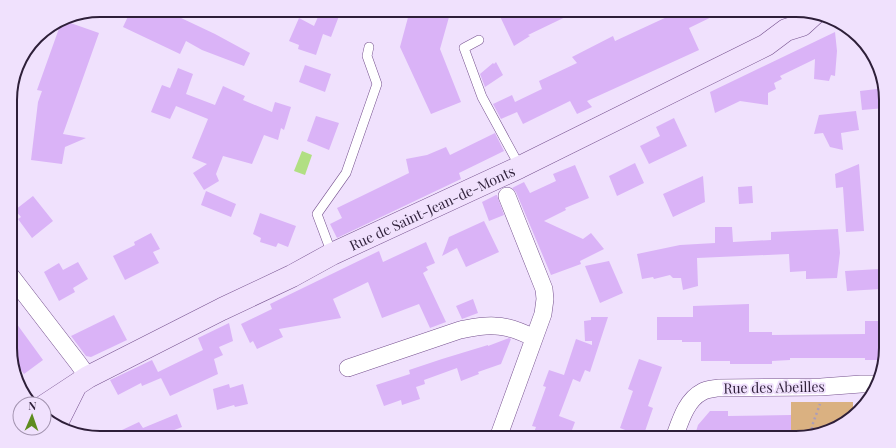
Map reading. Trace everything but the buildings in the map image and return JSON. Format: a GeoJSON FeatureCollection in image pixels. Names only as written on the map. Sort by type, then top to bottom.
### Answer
{"type":"FeatureCollection","features":[{"type":"Feature","properties":{"kind":"main road","name":"Rue de Saint-Jean-de-Monts"},"geometry":{"type":"LineString","coordinates":[[786,30],[792,17]]}},
{"type":"Feature","properties":{"kind":"main road","name":"Rue de Saint-Jean-de-Monts"},"geometry":{"type":"LineString","coordinates":[[52,401],[82,381],[215,312],[292,276],[332,254],[520,167],[766,45],[786,30],[802,25],[809,18]]}},
{"type":"Feature","properties":{"kind":"main road"},"geometry":{"type":"LineString","coordinates":[[59,420],[82,381]]}},
{"type":"Feature","properties":{"kind":"street"},"geometry":{"type":"LineString","coordinates":[[501,431],[543,314],[545,299],[544,289],[507,196]]}},
{"type":"Feature","properties":{"kind":"street"},"geometry":{"type":"LineString","coordinates":[[17,284],[78,362],[82,381]]}},
{"type":"Feature","properties":{"kind":"street"},"geometry":{"type":"LineString","coordinates":[[348,368],[460,330],[475,327],[496,325],[519,331],[534,338]]}},
{"type":"Feature","properties":{"kind":"street","name":"Rue des Abeilles"},"geometry":{"type":"LineString","coordinates":[[677,431],[691,401],[702,392],[718,388],[821,387],[870,384]]}},
{"type":"Feature","properties":{"kind":"lane"},"geometry":{"type":"LineString","coordinates":[[479,40],[464,48],[482,97],[520,167]]}},
{"type":"Feature","properties":{"kind":"lane"},"geometry":{"type":"LineString","coordinates":[[332,254],[317,214],[346,173],[377,84],[367,56],[369,47]]}},
{"type":"Feature","properties":{"kind":"path"},"geometry":{"type":"LineString","coordinates":[[812,429],[820,403],[821,387]]}},
{"type":"Feature","properties":{"kind":"shaded area"},"geometry":{"type":"Polygon","coordinates":[[[302,151],[312,155],[305,175],[294,171],[302,151]]]}},
{"type":"Feature","properties":{"kind":"shaded area"},"geometry":{"type":"Polygon","coordinates":[[[791,402],[853,402],[853,408],[851,410],[842,417],[823,427],[802,431],[791,431],[791,402]]]}}]}
